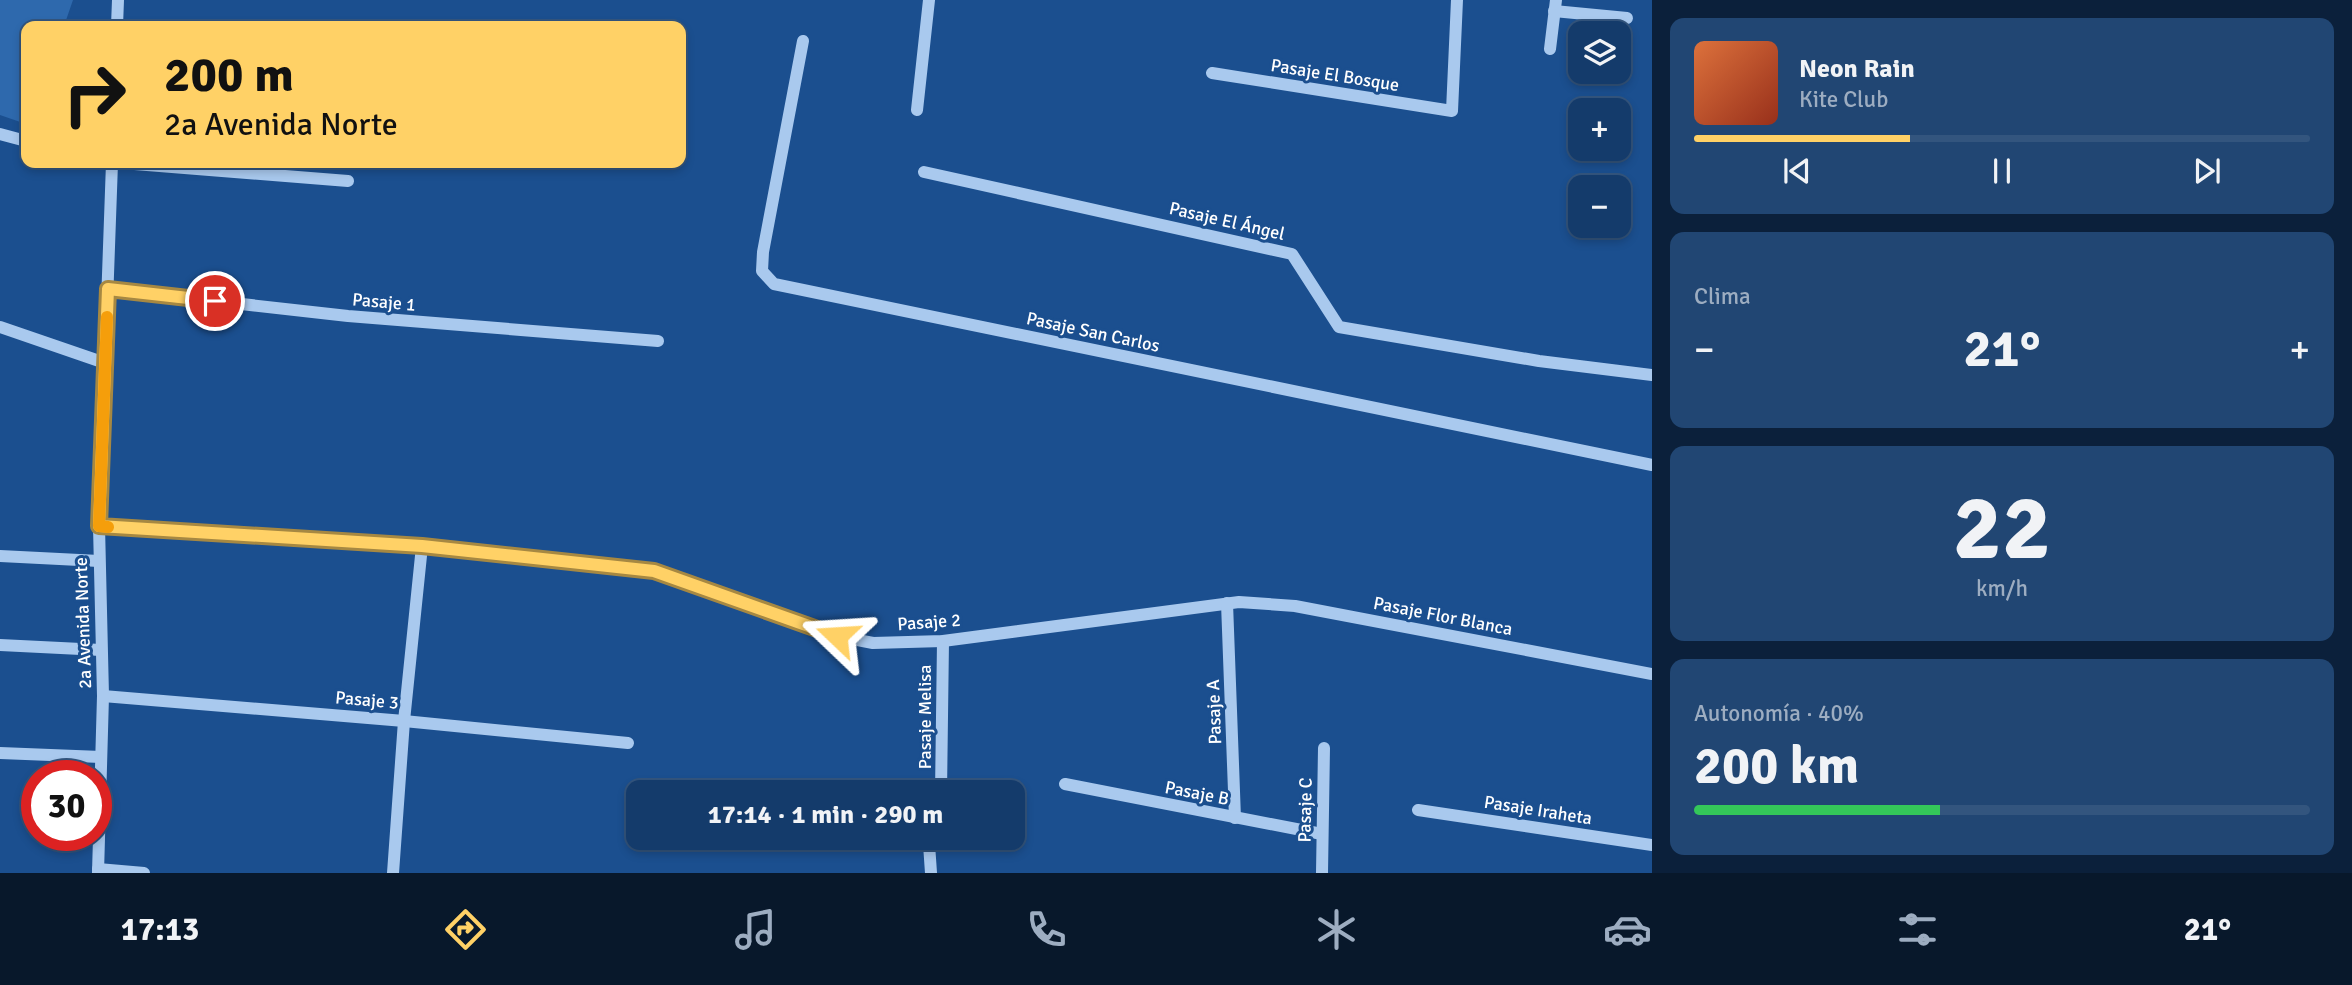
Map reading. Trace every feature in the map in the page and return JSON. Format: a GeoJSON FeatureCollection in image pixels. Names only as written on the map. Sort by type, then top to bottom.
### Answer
{"type":"FeatureCollection","features":[{"type":"Feature","properties":{"kind":"street"},"geometry":{"type":"LineString","coordinates":[[117,21],[118,0]]}},
{"type":"Feature","properties":{"kind":"street"},"geometry":{"type":"LineString","coordinates":[[917,110],[929,0]]}},
{"type":"Feature","properties":{"kind":"street","name":"Pasaje El Bosque"},"geometry":{"type":"LineString","coordinates":[[1212,74],[1452,111],[1457,0]]}},
{"type":"Feature","properties":{"kind":"street"},"geometry":{"type":"LineString","coordinates":[[1550,49],[1555,5],[1627,18]]}},
{"type":"Feature","properties":{"kind":"street","name":"Pasaje San Carlos"},"geometry":{"type":"LineString","coordinates":[[803,41],[763,252],[762,271],[774,284],[1652,465]]}},
{"type":"Feature","properties":{"kind":"street"},"geometry":{"type":"LineString","coordinates":[[0,134],[21,140]]}},
{"type":"Feature","properties":{"kind":"street","name":"2a Avenida Norte"},"geometry":{"type":"LineString","coordinates":[[98,871],[103,696],[99,526],[112,168]]}},
{"type":"Feature","properties":{"kind":"street"},"geometry":{"type":"LineString","coordinates":[[185,168],[348,181]]}},
{"type":"Feature","properties":{"kind":"street","name":"Pasaje El Ángel"},"geometry":{"type":"LineString","coordinates":[[924,172],[1292,254],[1339,327],[1539,360],[1652,375]]}},
{"type":"Feature","properties":{"kind":"street","name":"Pasaje 1"},"geometry":{"type":"LineString","coordinates":[[108,289],[348,317],[658,341]]}},
{"type":"Feature","properties":{"kind":"street"},"geometry":{"type":"LineString","coordinates":[[0,327],[105,363]]}},
{"type":"Feature","properties":{"kind":"street","name":"Pasaje 2"},"geometry":{"type":"LineString","coordinates":[[99,526],[422,546],[654,571],[837,636],[873,643],[943,641],[1227,603]]}},
{"type":"Feature","properties":{"kind":"street"},"geometry":{"type":"LineString","coordinates":[[393,873],[404,721],[422,546]]}},
{"type":"Feature","properties":{"kind":"street"},"geometry":{"type":"LineString","coordinates":[[0,556],[99,561]]}},
{"type":"Feature","properties":{"kind":"street","name":"Pasaje Flor Blanca"},"geometry":{"type":"LineString","coordinates":[[1227,603],[1295,606],[1652,674]]}},
{"type":"Feature","properties":{"kind":"street","name":"Pasaje A"},"geometry":{"type":"LineString","coordinates":[[1227,603],[1236,818]]}},
{"type":"Feature","properties":{"kind":"street","name":"Pasaje Melisa"},"geometry":{"type":"LineString","coordinates":[[942,780],[943,641]]}},
{"type":"Feature","properties":{"kind":"street"},"geometry":{"type":"LineString","coordinates":[[0,645],[101,650]]}},
{"type":"Feature","properties":{"kind":"street","name":"Pasaje 3"},"geometry":{"type":"LineString","coordinates":[[103,696],[628,743]]}},
{"type":"Feature","properties":{"kind":"street","name":"Pasaje C"},"geometry":{"type":"LineString","coordinates":[[1322,873],[1324,748]]}},
{"type":"Feature","properties":{"kind":"street"},"geometry":{"type":"LineString","coordinates":[[0,753],[101,757]]}},
{"type":"Feature","properties":{"kind":"street","name":"Pasaje B"},"geometry":{"type":"LineString","coordinates":[[1065,784],[1322,834]]}},
{"type":"Feature","properties":{"kind":"street","name":"Pasaje Iraheta"},"geometry":{"type":"LineString","coordinates":[[1418,810],[1652,845]]}},
{"type":"Feature","properties":{"kind":"street"},"geometry":{"type":"LineString","coordinates":[[929,850],[931,873]]}},
{"type":"Feature","properties":{"kind":"street"},"geometry":{"type":"LineString","coordinates":[[98,871],[144,873]]}},
{"type":"Feature","properties":{"kind":"shaded area"},"geometry":{"type":"Polygon","coordinates":[[[0,0],[73,0],[66,21],[21,21],[21,122],[0,115],[0,0]]]}},
{"type":"Feature","properties":{"kind":"slow traffic"},"geometry":{"type":"LineString","coordinates":[[107,317],[99,526],[108,527]]}},
{"type":"Feature","properties":{"kind":"route"},"geometry":{"type":"LineString","coordinates":[[215,301],[108,289],[99,526],[422,546],[654,571],[837,636]]}}]}
